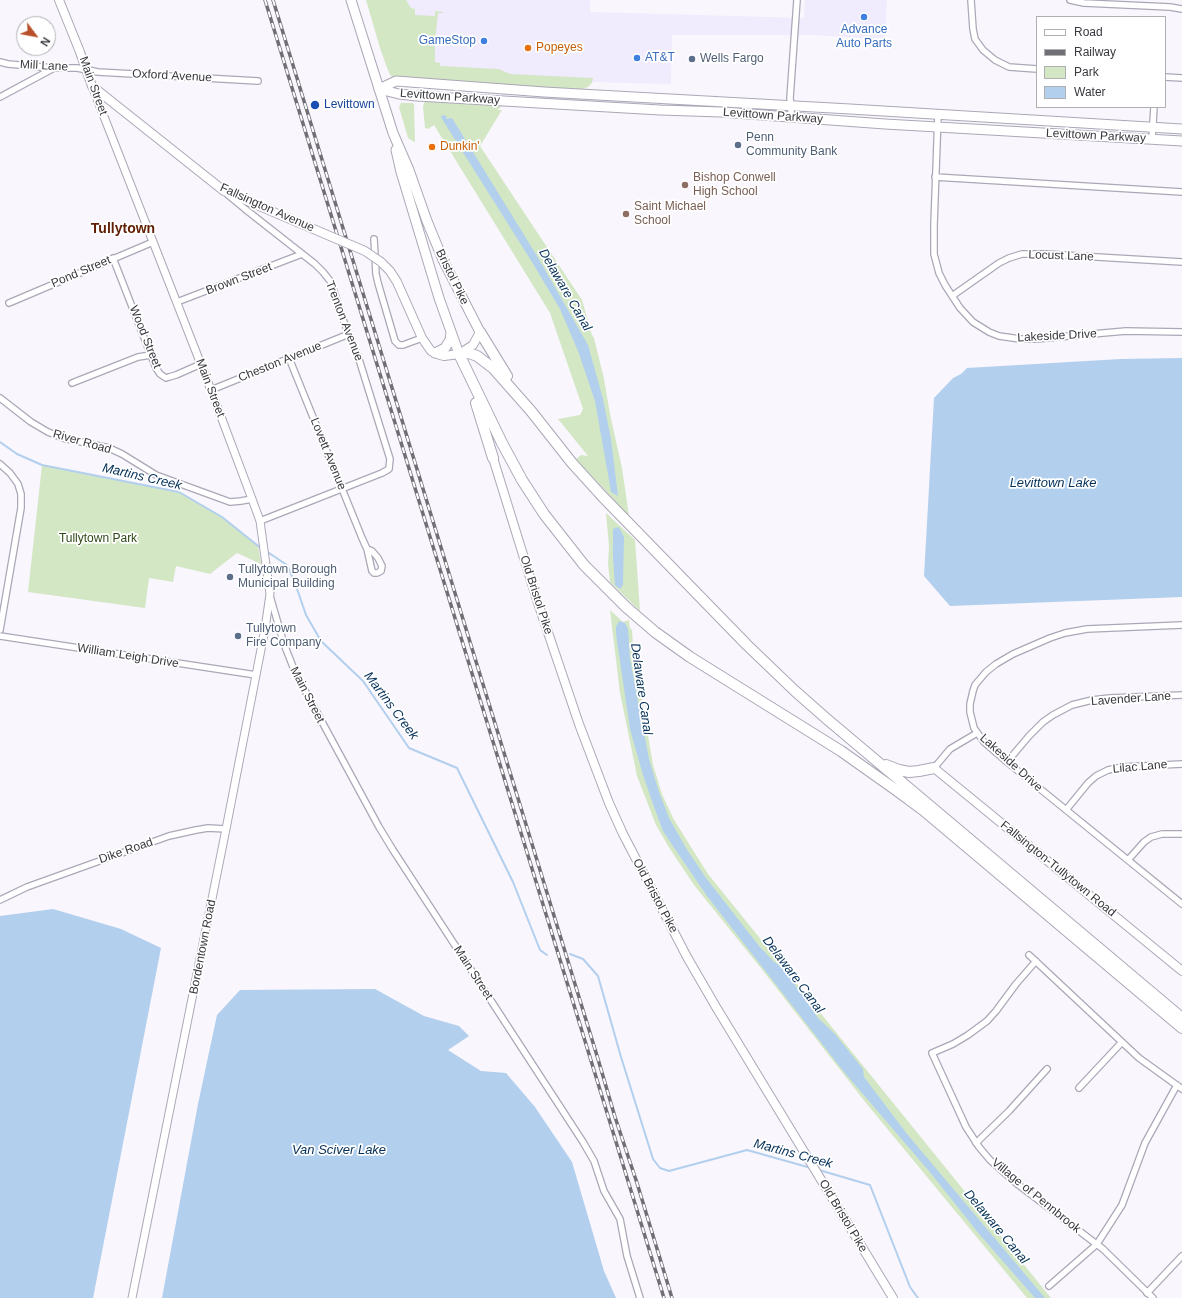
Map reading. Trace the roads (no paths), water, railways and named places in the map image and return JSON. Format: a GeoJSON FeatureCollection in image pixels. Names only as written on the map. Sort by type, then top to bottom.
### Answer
{"type":"FeatureCollection","features":[{"type":"Feature","properties":{"kind":"highway","name":"Bristol Pike"},"geometry":{"type":"LineString","coordinates":[[480,332],[501,367],[531,411]]}},
{"type":"Feature","properties":{"kind":"highway"},"geometry":{"type":"LineString","coordinates":[[1182,1018],[811,706],[747,645],[593,486],[558,446],[531,411],[485,361],[473,354],[459,354],[512,462],[544,514],[584,565],[626,607],[655,632],[690,657],[841,751],[923,810],[1182,1028]]}},
{"type":"Feature","properties":{"kind":"highway"},"geometry":{"type":"LineString","coordinates":[[466,368],[493,458]]}},
{"type":"Feature","properties":{"kind":"highway"},"geometry":{"type":"LineString","coordinates":[[875,760],[892,768],[904,771],[919,771],[934,768]]}},
{"type":"Feature","properties":{"kind":"main road","name":"Main Street"},"geometry":{"type":"LineString","coordinates":[[58,0],[92,86]]}},
{"type":"Feature","properties":{"kind":"main road","name":"Bristol Pike"},"geometry":{"type":"LineString","coordinates":[[351,0],[393,133],[409,170],[435,242],[480,332]]}},
{"type":"Feature","properties":{"kind":"main road","name":"Levittown Parkway"},"geometry":{"type":"LineString","coordinates":[[379,89],[396,81],[544,92],[1182,129]]}},
{"type":"Feature","properties":{"kind":"main road","name":"Fallsington Avenue"},"geometry":{"type":"LineString","coordinates":[[92,86],[224,191],[365,251],[381,262],[394,276],[401,288],[422,338],[428,347],[435,353]]}},
{"type":"Feature","properties":{"kind":"main road","name":"Levittown Parkway"},"geometry":{"type":"LineString","coordinates":[[379,89],[399,94],[417,96],[660,110],[721,112],[937,127],[1182,141]]}},
{"type":"Feature","properties":{"kind":"main road","name":"Bristol Pike"},"geometry":{"type":"LineString","coordinates":[[393,133],[401,172],[459,354]]}},
{"type":"Feature","properties":{"kind":"main road"},"geometry":{"type":"LineString","coordinates":[[435,353],[441,351],[448,345],[452,336],[451,330]]}},
{"type":"Feature","properties":{"kind":"main road"},"geometry":{"type":"LineString","coordinates":[[435,353],[444,356],[459,354],[473,345],[480,332]]}},
{"type":"Feature","properties":{"kind":"main road","name":"Old Bristol Pike"},"geometry":{"type":"LineString","coordinates":[[493,458],[538,603],[584,739],[616,818],[649,886],[687,957],[893,1298]]}},
{"type":"Feature","properties":{"kind":"main road","name":"Fallsington-Tullytown Road"},"geometry":{"type":"LineString","coordinates":[[934,768],[1182,971]]}},
{"type":"Feature","properties":{"kind":"street"},"geometry":{"type":"LineString","coordinates":[[791,117],[790,98],[797,0]]}},
{"type":"Feature","properties":{"kind":"street"},"geometry":{"type":"LineString","coordinates":[[971,0],[975,38],[983,50],[995,60],[1009,66],[1036,69]]}},
{"type":"Feature","properties":{"kind":"street"},"geometry":{"type":"LineString","coordinates":[[1070,0],[1182,9]]}},
{"type":"Feature","properties":{"kind":"street"},"geometry":{"type":"LineString","coordinates":[[1170,7],[1171,0]]}},
{"type":"Feature","properties":{"kind":"street","name":"Mill Lane"},"geometry":{"type":"LineString","coordinates":[[0,62],[54,68],[79,68],[87,71]]}},
{"type":"Feature","properties":{"kind":"street"},"geometry":{"type":"LineString","coordinates":[[0,97],[54,68]]}},
{"type":"Feature","properties":{"kind":"street","name":"Oxford Avenue"},"geometry":{"type":"LineString","coordinates":[[87,71],[258,81]]}},
{"type":"Feature","properties":{"kind":"street"},"geometry":{"type":"LineString","coordinates":[[1166,77],[1182,78]]}},
{"type":"Feature","properties":{"kind":"street","name":"Main Street"},"geometry":{"type":"LineString","coordinates":[[92,86],[201,364],[260,521],[270,594],[290,661],[350,774],[393,850],[594,1161],[604,1191],[620,1219],[628,1256],[640,1298]]}},
{"type":"Feature","properties":{"kind":"street"},"geometry":{"type":"LineString","coordinates":[[1152,139],[1154,108]]}},
{"type":"Feature","properties":{"kind":"street","name":"Lakeside Drive"},"geometry":{"type":"LineString","coordinates":[[938,115],[935,177],[934,254],[939,273],[952,296],[973,322],[989,332],[1008,338],[1035,339],[1126,331],[1182,332]]}},
{"type":"Feature","properties":{"kind":"street"},"geometry":{"type":"LineString","coordinates":[[935,177],[1182,192]]}},
{"type":"Feature","properties":{"kind":"street","name":"Trenton Avenue"},"geometry":{"type":"LineString","coordinates":[[224,191],[245,210],[324,272],[331,282],[358,356],[390,459],[390,466],[387,471],[342,489]]}},
{"type":"Feature","properties":{"kind":"street"},"geometry":{"type":"LineString","coordinates":[[374,239],[377,278],[395,341],[399,345],[403,345],[422,338]]}},
{"type":"Feature","properties":{"kind":"street","name":"Pond Street"},"geometry":{"type":"LineString","coordinates":[[9,303],[153,242]]}},
{"type":"Feature","properties":{"kind":"street","name":"Brown Street"},"geometry":{"type":"LineString","coordinates":[[177,302],[302,254]]}},
{"type":"Feature","properties":{"kind":"street","name":"Locust Lane"},"geometry":{"type":"LineString","coordinates":[[952,296],[999,263],[1022,254],[1182,262]]}},
{"type":"Feature","properties":{"kind":"street","name":"Wood Street"},"geometry":{"type":"LineString","coordinates":[[113,258],[156,368],[160,374],[166,378],[201,364]]}},
{"type":"Feature","properties":{"kind":"street","name":"Cheston Avenue"},"geometry":{"type":"LineString","coordinates":[[211,390],[349,334]]}},
{"type":"Feature","properties":{"kind":"street"},"geometry":{"type":"LineString","coordinates":[[72,384],[138,357],[151,355]]}},
{"type":"Feature","properties":{"kind":"street","name":"Lovett Avenue"},"geometry":{"type":"LineString","coordinates":[[289,358],[367,549]]}},
{"type":"Feature","properties":{"kind":"street","name":"River Road"},"geometry":{"type":"LineString","coordinates":[[0,398],[21,415],[63,438],[109,448],[156,474],[230,502],[241,502],[252,499]]}},
{"type":"Feature","properties":{"kind":"street"},"geometry":{"type":"LineString","coordinates":[[0,464],[10,473],[18,484],[21,494],[21,508],[0,630]]}},
{"type":"Feature","properties":{"kind":"street"},"geometry":{"type":"LineString","coordinates":[[260,521],[342,489]]}},
{"type":"Feature","properties":{"kind":"street","name":"Bordentown Road"},"geometry":{"type":"LineString","coordinates":[[132,1298],[226,829],[270,594]]}},
{"type":"Feature","properties":{"kind":"street","name":"Lakeside Drive"},"geometry":{"type":"LineString","coordinates":[[1182,625],[1079,630],[1050,638],[1013,654],[986,672],[975,685],[971,698],[970,712],[972,724],[984,742],[1182,904]]}},
{"type":"Feature","properties":{"kind":"street","name":"William Leigh Drive"},"geometry":{"type":"LineString","coordinates":[[0,636],[256,675]]}},
{"type":"Feature","properties":{"kind":"street","name":"Lavender Lane"},"geometry":{"type":"LineString","coordinates":[[1007,762],[1043,722],[1072,705],[1092,700],[1110,698],[1182,695]]}},
{"type":"Feature","properties":{"kind":"street"},"geometry":{"type":"LineString","coordinates":[[934,768],[950,749],[977,733]]}},
{"type":"Feature","properties":{"kind":"street","name":"Lilac Lane"},"geometry":{"type":"LineString","coordinates":[[1066,810],[1088,783],[1096,776],[1108,770],[1122,767],[1182,764]]}},
{"type":"Feature","properties":{"kind":"street","name":"Dike Road"},"geometry":{"type":"LineString","coordinates":[[0,900],[28,887],[139,846],[184,832],[208,828],[226,829]]}},
{"type":"Feature","properties":{"kind":"street"},"geometry":{"type":"LineString","coordinates":[[1128,860],[1144,842],[1151,837],[1162,834],[1182,834]]}},
{"type":"Feature","properties":{"kind":"street"},"geometry":{"type":"LineString","coordinates":[[1029,955],[1139,1058],[1182,1089]]}},
{"type":"Feature","properties":{"kind":"street","name":"Village of Pennbrook"},"geometry":{"type":"LineString","coordinates":[[1036,961],[987,1021],[953,1044],[932,1053],[966,1127],[976,1143],[990,1160],[1001,1171],[1097,1244],[1153,1298]]}},
{"type":"Feature","properties":{"kind":"street"},"geometry":{"type":"LineString","coordinates":[[1079,1088],[1122,1042]]}},
{"type":"Feature","properties":{"kind":"street"},"geometry":{"type":"LineString","coordinates":[[976,1143],[1009,1111],[1047,1069]]}},
{"type":"Feature","properties":{"kind":"street"},"geometry":{"type":"LineString","coordinates":[[1049,1286],[1097,1244],[1122,1205],[1145,1143],[1177,1085]]}},
{"type":"Feature","properties":{"kind":"street"},"geometry":{"type":"LineString","coordinates":[[1147,1293],[1182,1256]]}},
{"type":"Feature","properties":{"kind":"water"},"geometry":{"type":"Polygon","coordinates":[[[443,115],[447,117],[446,119],[452,118],[537,256],[588,345],[603,399],[611,439],[618,496],[611,492],[595,401],[578,351],[560,309],[442,119],[441,117],[443,115]]]}},
{"type":"Feature","properties":{"kind":"water","name":"Levittown Lake"},"geometry":{"type":"Polygon","coordinates":[[[1182,358],[1182,597],[950,606],[924,576],[934,398],[953,378],[961,374],[967,368],[1121,359],[1182,358]]]}},
{"type":"Feature","properties":{"kind":"water"},"geometry":{"type":"Polygon","coordinates":[[[618,527],[624,537],[623,585],[620,589],[615,585],[613,557],[613,529],[618,527]]]}},
{"type":"Feature","properties":{"kind":"water"},"geometry":{"type":"Polygon","coordinates":[[[619,621],[625,623],[628,629],[630,659],[649,759],[669,818],[686,848],[706,878],[759,946],[773,961],[784,969],[818,1018],[835,1034],[863,1069],[864,1077],[907,1134],[1045,1298],[1035,1298],[980,1235],[929,1171],[844,1072],[707,896],[663,831],[643,775],[630,729],[616,634],[616,627],[619,621]]]}},
{"type":"Feature","properties":{"kind":"water"},"geometry":{"type":"Polygon","coordinates":[[[53,909],[121,929],[161,948],[93,1298],[0,1298],[0,916],[53,909]]]}},
{"type":"Feature","properties":{"kind":"water","name":"Van Sciver Lake"},"geometry":{"type":"Polygon","coordinates":[[[375,989],[424,1016],[459,1026],[469,1036],[448,1050],[481,1071],[506,1073],[535,1107],[572,1162],[604,1271],[616,1298],[162,1298],[198,1104],[217,1015],[240,990],[375,989]]]}},
{"type":"Feature","properties":{"kind":"waterway","name":"Martins Creek"},"geometry":{"type":"LineString","coordinates":[[0,442],[17,454],[42,465],[179,492],[222,517],[262,549]]}},
{"type":"Feature","properties":{"kind":"waterway","name":"Martins Creek"},"geometry":{"type":"LineString","coordinates":[[266,551],[287,565],[306,615],[321,641],[363,681],[409,748],[457,768],[513,882],[540,950],[547,955]]}},
{"type":"Feature","properties":{"kind":"waterway","name":"Martins Creek"},"geometry":{"type":"LineString","coordinates":[[570,954],[583,959],[598,976],[621,1057],[653,1159],[660,1168],[669,1171],[747,1150],[811,1168]]}},
{"type":"Feature","properties":{"kind":"waterway","name":"Martins Creek"},"geometry":{"type":"LineString","coordinates":[[819,1170],[870,1185],[910,1287],[918,1298]]}},
{"type":"Feature","properties":{"kind":"railway"},"geometry":{"type":"LineString","coordinates":[[265,0],[664,1298]]}},
{"type":"Feature","properties":{"kind":"railway"},"geometry":{"type":"LineString","coordinates":[[273,0],[615,1117],[672,1298]]}},
{"type":"Feature","properties":{"kind":"place","name":"Advance Auto Parts"},"geometry":{"type":"Point","coordinates":[864,17]}},
{"type":"Feature","properties":{"kind":"place","name":"GameStop"},"geometry":{"type":"Point","coordinates":[484,41]}},
{"type":"Feature","properties":{"kind":"place","name":"Popeyes"},"geometry":{"type":"Point","coordinates":[528,48]}},
{"type":"Feature","properties":{"kind":"place","name":"AT&T"},"geometry":{"type":"Point","coordinates":[637,58]}},
{"type":"Feature","properties":{"kind":"place","name":"Wells Fargo"},"geometry":{"type":"Point","coordinates":[692,59]}},
{"type":"Feature","properties":{"kind":"place","name":"Levittown"},"geometry":{"type":"Point","coordinates":[315,105]}},
{"type":"Feature","properties":{"kind":"place","name":"Penn Community Bank"},"geometry":{"type":"Point","coordinates":[738,145]}},
{"type":"Feature","properties":{"kind":"place","name":"Dunkin'"},"geometry":{"type":"Point","coordinates":[432,147]}},
{"type":"Feature","properties":{"kind":"place","name":"Bishop Conwell High School"},"geometry":{"type":"Point","coordinates":[685,185]}},
{"type":"Feature","properties":{"kind":"place","name":"Saint Michael School"},"geometry":{"type":"Point","coordinates":[626,214]}},
{"type":"Feature","properties":{"kind":"place","name":"Tullytown Borough Municipal Building"},"geometry":{"type":"Point","coordinates":[230,577]}},
{"type":"Feature","properties":{"kind":"place","name":"Tullytown Fire Company"},"geometry":{"type":"Point","coordinates":[238,636]}},
{"type":"Feature","properties":{"kind":"district","name":"Tullytown"},"geometry":{"type":"Point","coordinates":[123,229]}},
{"type":"Feature","properties":{"kind":"water label","name":"Delaware Canal"},"geometry":{"type":"Point","coordinates":[565,290]}},
{"type":"Feature","properties":{"kind":"water label","name":"Delaware Canal"},"geometry":{"type":"Point","coordinates":[641,689]}},
{"type":"Feature","properties":{"kind":"water label","name":"Delaware Canal"},"geometry":{"type":"Point","coordinates":[793,975]}},
{"type":"Feature","properties":{"kind":"water label","name":"Delaware Canal"},"geometry":{"type":"Point","coordinates":[996,1227]}},
{"type":"Feature","properties":{"kind":"park label","name":"Tullytown Park"},"geometry":{"type":"Point","coordinates":[98,539]}}]}
